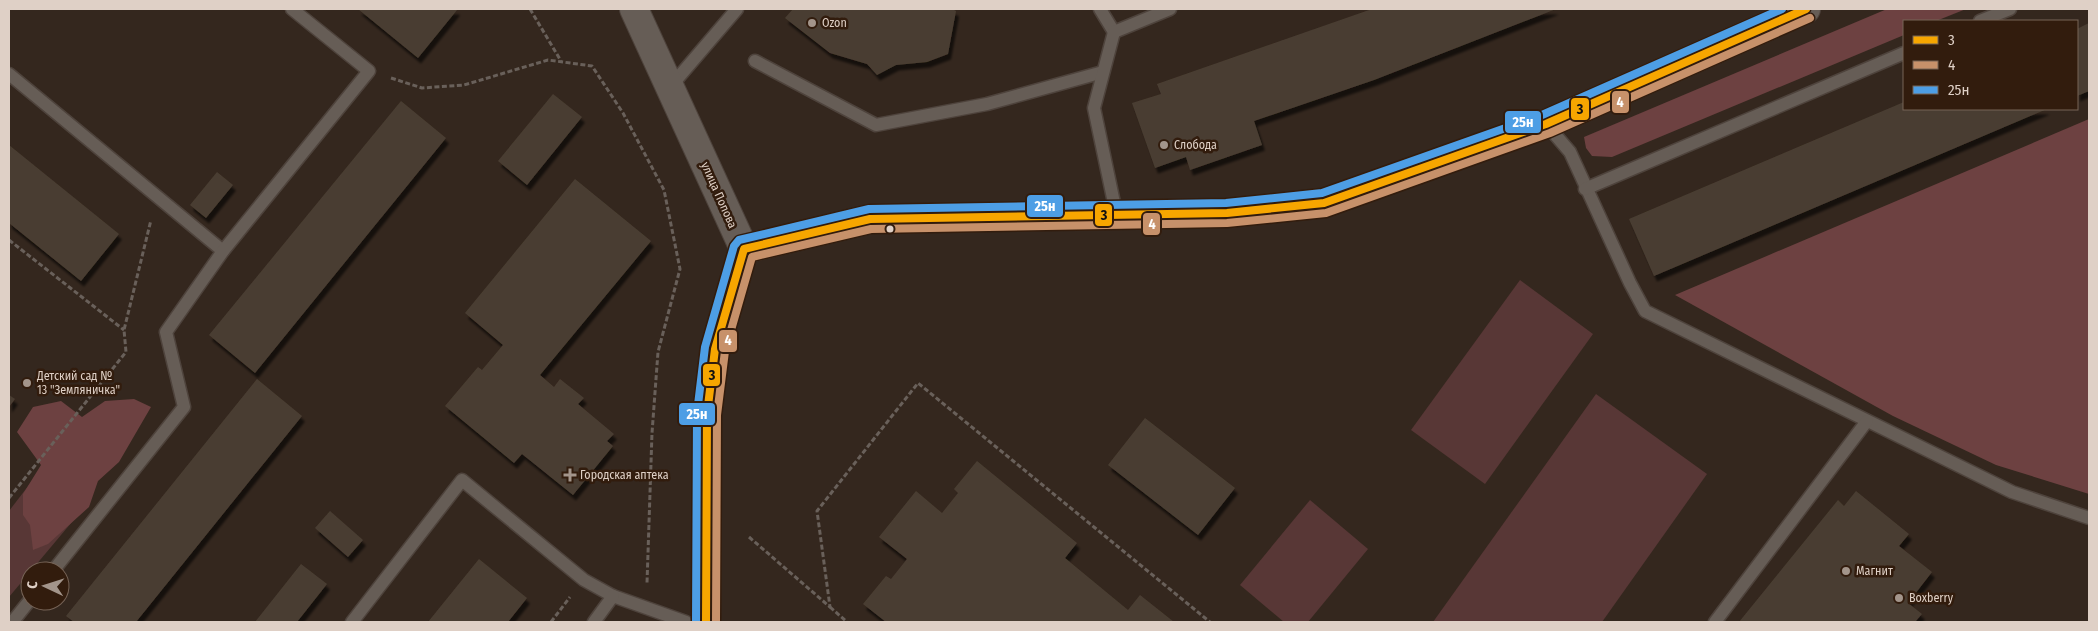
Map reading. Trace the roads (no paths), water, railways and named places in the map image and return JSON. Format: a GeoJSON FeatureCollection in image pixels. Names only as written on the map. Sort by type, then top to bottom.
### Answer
{"type":"FeatureCollection","features":[{"type":"Feature","properties":{"kind":"street","name":"улица Попова"},"geometry":{"type":"LineString","coordinates":[[634,9],[671,86],[744,250]]}},
{"type":"Feature","properties":{"kind":"street"},"geometry":{"type":"LineString","coordinates":[[706,622],[707,414],[715,349],[744,250],[870,219],[1116,217],[1227,213],[1324,203],[1546,124],[1806,9]]}},
{"type":"Feature","properties":{"kind":"lane"},"geometry":{"type":"LineString","coordinates":[[61,561],[184,407],[166,332],[223,251],[369,70],[292,9]]}},
{"type":"Feature","properties":{"kind":"lane"},"geometry":{"type":"LineString","coordinates":[[671,86],[737,9]]}},
{"type":"Feature","properties":{"kind":"lane"},"geometry":{"type":"LineString","coordinates":[[1100,9],[1114,32],[1094,108],[1116,217]]}},
{"type":"Feature","properties":{"kind":"lane"},"geometry":{"type":"LineString","coordinates":[[1114,32],[1170,9]]}},
{"type":"Feature","properties":{"kind":"lane"},"geometry":{"type":"LineString","coordinates":[[1982,20],[2010,9]]}},
{"type":"Feature","properties":{"kind":"lane"},"geometry":{"type":"LineString","coordinates":[[1585,189],[1903,54]]}},
{"type":"Feature","properties":{"kind":"lane"},"geometry":{"type":"LineString","coordinates":[[755,61],[876,124],[987,104],[1103,72]]}},
{"type":"Feature","properties":{"kind":"lane"},"geometry":{"type":"LineString","coordinates":[[9,74],[223,251]]}},
{"type":"Feature","properties":{"kind":"lane"},"geometry":{"type":"LineString","coordinates":[[1546,124],[1570,152],[1585,189],[1630,283],[1646,311],[2012,492],[2089,518]]}},
{"type":"Feature","properties":{"kind":"lane"},"geometry":{"type":"LineString","coordinates":[[1715,622],[1867,421]]}},
{"type":"Feature","properties":{"kind":"lane"},"geometry":{"type":"LineString","coordinates":[[352,622],[462,480],[584,580],[613,596],[686,622]]}},
{"type":"Feature","properties":{"kind":"lane"},"geometry":{"type":"LineString","coordinates":[[594,622],[613,596]]}},
{"type":"Feature","properties":{"kind":"lane"},"geometry":{"type":"LineString","coordinates":[[9,622],[14,620],[21,611]]}},
{"type":"Feature","properties":{"kind":"place","name":"Ozon"},"geometry":{"type":"Point","coordinates":[812,23]}},
{"type":"Feature","properties":{"kind":"place","name":"Слобода"},"geometry":{"type":"Point","coordinates":[1164,145]}},
{"type":"Feature","properties":{"kind":"place","name":"Детский сад № 13 \"Земляничка\""},"geometry":{"type":"Point","coordinates":[27,383]}},
{"type":"Feature","properties":{"kind":"place","name":"Городская аптека"},"geometry":{"type":"Point","coordinates":[570,475]}},
{"type":"Feature","properties":{"kind":"place","name":"Магнит"},"geometry":{"type":"Point","coordinates":[1846,571]}},
{"type":"Feature","properties":{"kind":"place","name":"Boxberry"},"geometry":{"type":"Point","coordinates":[1899,598]}}]}
